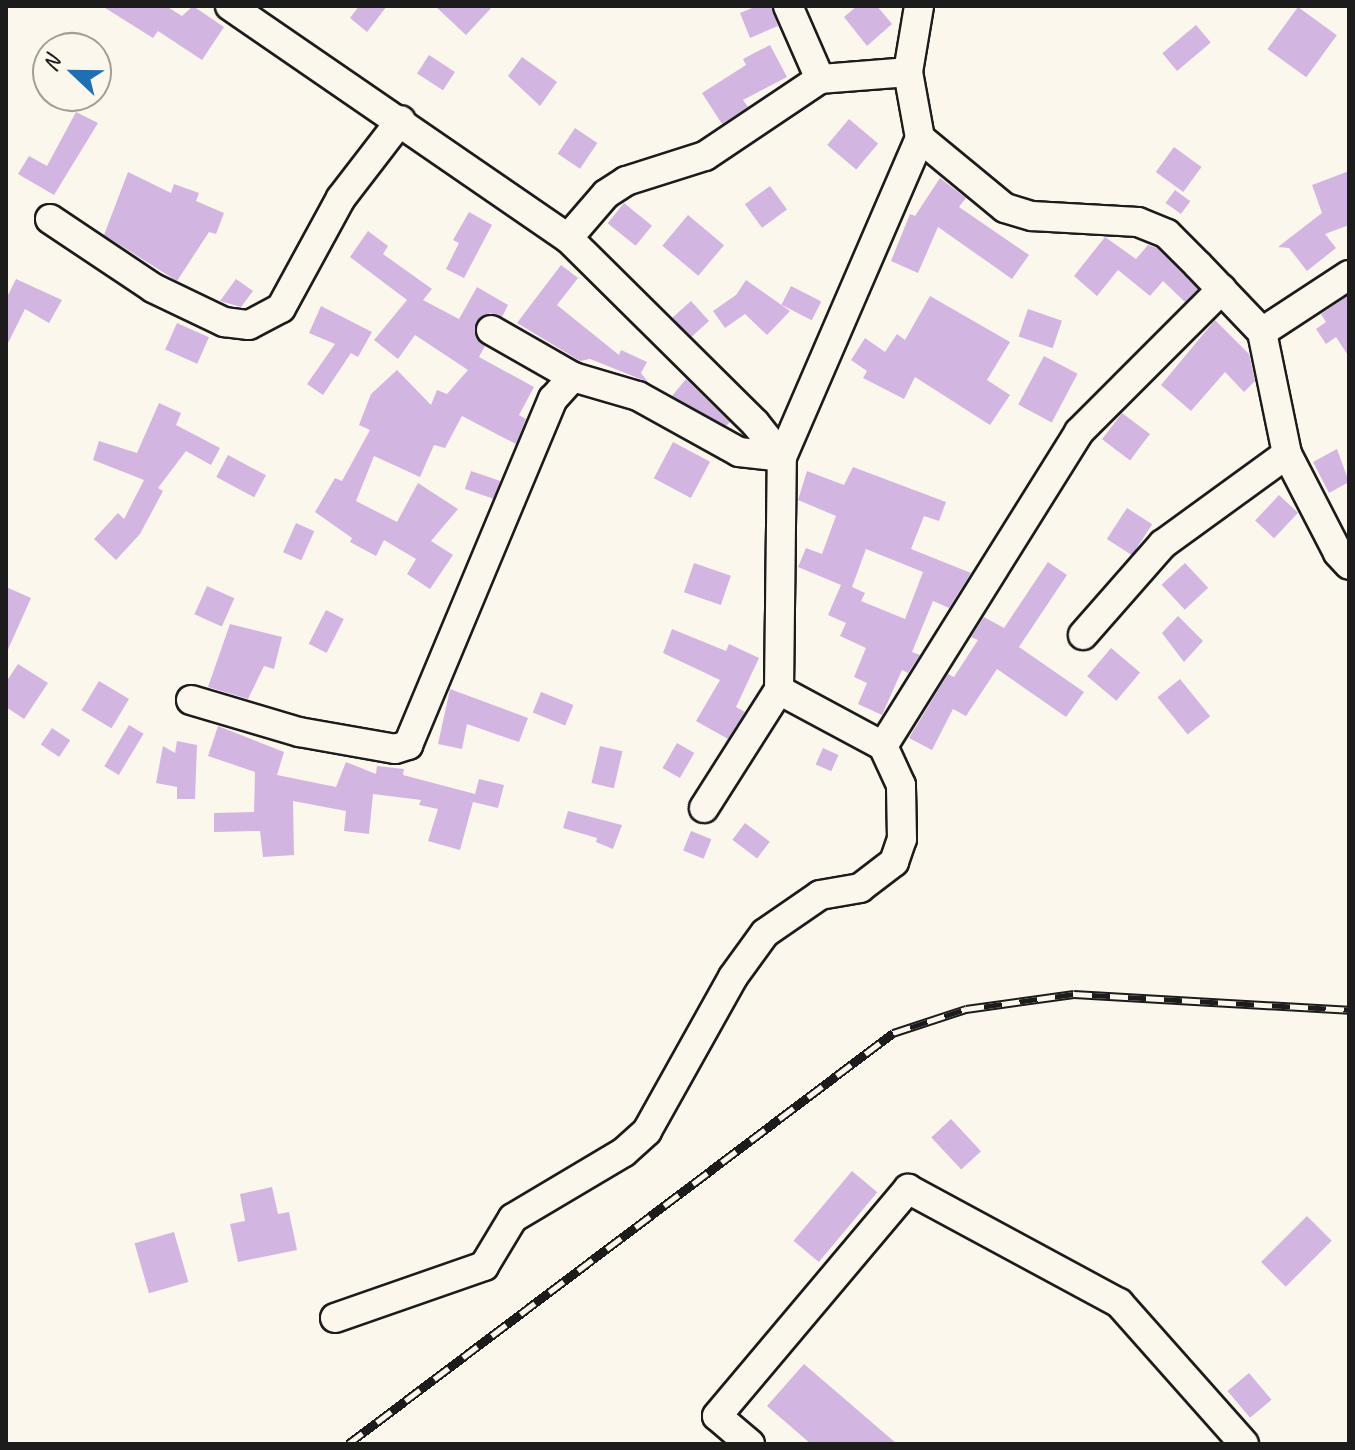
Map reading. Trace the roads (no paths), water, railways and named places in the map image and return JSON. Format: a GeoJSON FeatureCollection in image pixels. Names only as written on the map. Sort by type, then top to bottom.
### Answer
{"type":"FeatureCollection","features":[{"type":"Feature","properties":{"kind":"street"},"geometry":{"type":"LineString","coordinates":[[230,6],[401,120],[568,238],[755,423],[782,457]]}},
{"type":"Feature","properties":{"kind":"street"},"geometry":{"type":"LineString","coordinates":[[788,6],[820,79]]}},
{"type":"Feature","properties":{"kind":"street"},"geometry":{"type":"LineString","coordinates":[[704,808],[779,690],[782,457],[920,138],[908,72],[919,6]]}},
{"type":"Feature","properties":{"kind":"street"},"geometry":{"type":"LineString","coordinates":[[568,238],[606,194],[626,181],[705,156],[820,79],[908,72]]}},
{"type":"Feature","properties":{"kind":"street"},"geometry":{"type":"LineString","coordinates":[[50,219],[153,288],[224,322],[249,325],[281,308],[341,198],[401,120]]}},
{"type":"Feature","properties":{"kind":"street"},"geometry":{"type":"LineString","coordinates":[[920,138],[1005,208],[1032,216],[1138,222],[1167,234],[1262,332],[1287,454],[1338,553],[1349,565]]}},
{"type":"Feature","properties":{"kind":"street"},"geometry":{"type":"LineString","coordinates":[[1262,332],[1349,275]]}},
{"type":"Feature","properties":{"kind":"street"},"geometry":{"type":"LineString","coordinates":[[883,746],[1079,432],[1222,289]]}},
{"type":"Feature","properties":{"kind":"street"},"geometry":{"type":"LineString","coordinates":[[491,330],[573,377],[638,396],[739,452],[782,457]]}},
{"type":"Feature","properties":{"kind":"street"},"geometry":{"type":"LineString","coordinates":[[191,700],[299,732],[395,749],[408,745],[553,399],[573,377]]}},
{"type":"Feature","properties":{"kind":"street"},"geometry":{"type":"LineString","coordinates":[[1083,635],[1163,544],[1287,454]]}},
{"type":"Feature","properties":{"kind":"street"},"geometry":{"type":"LineString","coordinates":[[335,1318],[484,1266],[513,1218],[624,1152],[647,1131],[733,977],[765,933],[820,895],[860,888],[894,862],[902,839],[901,785],[883,746],[779,690]]}},
{"type":"Feature","properties":{"kind":"street"},"geometry":{"type":"LineString","coordinates":[[750,1444],[717,1416],[908,1189],[1119,1303],[1244,1444]]}},
{"type":"Feature","properties":{"kind":"railway"},"geometry":{"type":"LineString","coordinates":[[348,1444],[893,1033],[966,1009],[1074,994],[1349,1010]]}}]}
